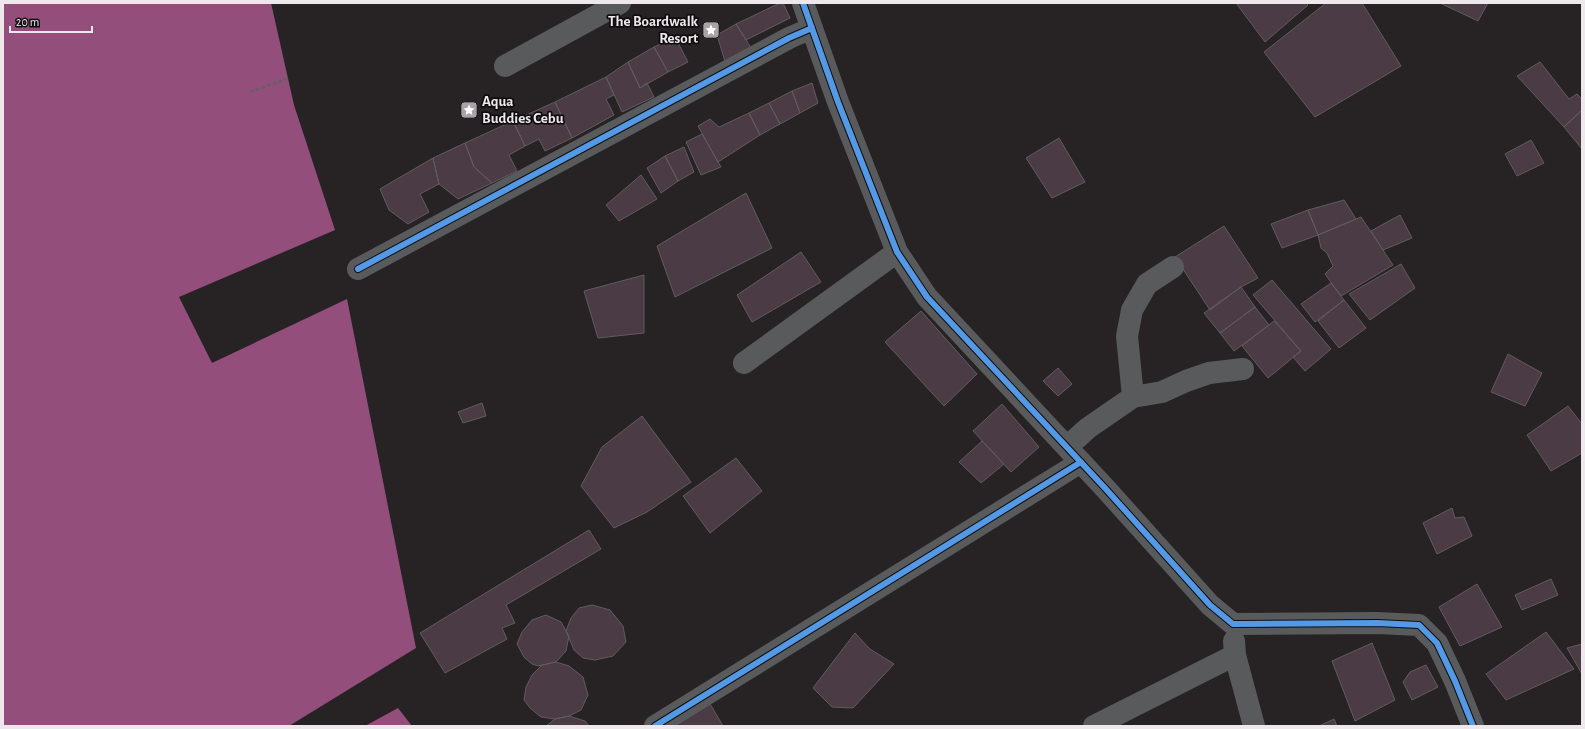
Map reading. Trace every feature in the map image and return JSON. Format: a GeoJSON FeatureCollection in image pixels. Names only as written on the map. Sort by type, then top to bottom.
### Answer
{"type":"FeatureCollection","features":[{"type":"Feature","properties":{"kind":"street"},"geometry":{"type":"LineString","coordinates":[[505,66],[620,3]]}},
{"type":"Feature","properties":{"kind":"street"},"geometry":{"type":"LineString","coordinates":[[803,3],[838,102],[897,252],[927,297],[1074,455],[1210,605],[1233,624],[1419,625],[1437,643],[1455,681],[1473,726]]}},
{"type":"Feature","properties":{"kind":"street"},"geometry":{"type":"LineString","coordinates":[[358,269],[789,38],[812,28]]}},
{"type":"Feature","properties":{"kind":"street"},"geometry":{"type":"LineString","coordinates":[[744,363],[897,252]]}},
{"type":"Feature","properties":{"kind":"street"},"geometry":{"type":"LineString","coordinates":[[1133,397],[1127,336],[1132,310],[1147,284],[1173,267]]}},
{"type":"Feature","properties":{"kind":"street"},"geometry":{"type":"LineString","coordinates":[[655,726],[1074,455],[1088,428],[1133,397],[1162,392],[1186,380],[1209,373],[1243,369]]}},
{"type":"Feature","properties":{"kind":"street"},"geometry":{"type":"LineString","coordinates":[[1233,624],[1235,655],[1254,726]]}},
{"type":"Feature","properties":{"kind":"street"},"geometry":{"type":"LineString","coordinates":[[1094,726],[1235,655]]}},
{"type":"Feature","properties":{"kind":"path"},"geometry":{"type":"LineString","coordinates":[[250,92],[289,78]]}},
{"type":"Feature","properties":{"kind":"shaded area"},"geometry":{"type":"Polygon","coordinates":[[[3,3],[271,3],[294,105],[335,230],[179,297],[212,363],[347,299],[416,648],[289,726],[3,726],[3,3]]]}},
{"type":"Feature","properties":{"kind":"shaded area"},"geometry":{"type":"Polygon","coordinates":[[[398,708],[412,726],[365,726],[398,708]]]}},
{"type":"Feature","properties":{"kind":"building"},"geometry":{"type":"Polygon","coordinates":[[[780,3],[783,3],[790,18],[746,40],[736,24],[780,3]]]}},
{"type":"Feature","properties":{"kind":"building"},"geometry":{"type":"Polygon","coordinates":[[[1236,3],[1306,3],[1308,5],[1265,42],[1236,3]]]}},
{"type":"Feature","properties":{"kind":"building"},"geometry":{"type":"Polygon","coordinates":[[[1326,3],[1362,3],[1401,66],[1315,117],[1264,52],[1326,3]]]}},
{"type":"Feature","properties":{"kind":"building"},"geometry":{"type":"Polygon","coordinates":[[[1440,3],[1488,3],[1478,21],[1440,3]]]}},
{"type":"Feature","properties":{"kind":"building"},"geometry":{"type":"Polygon","coordinates":[[[736,24],[753,51],[727,68],[717,35],[736,24]]]}},
{"type":"Feature","properties":{"kind":"building"},"geometry":{"type":"Polygon","coordinates":[[[675,37],[688,62],[668,72],[654,47],[675,37]]]}},
{"type":"Feature","properties":{"kind":"building"},"geometry":{"type":"Polygon","coordinates":[[[654,47],[668,72],[640,88],[628,62],[654,47]]]}},
{"type":"Feature","properties":{"kind":"building"},"geometry":{"type":"Polygon","coordinates":[[[628,62],[640,88],[647,83],[654,97],[622,112],[606,77],[628,62]]]}},
{"type":"Feature","properties":{"kind":"building"},"geometry":{"type":"Polygon","coordinates":[[[1540,62],[1569,99],[1577,94],[1582,99],[1582,110],[1564,127],[1517,76],[1540,62]]]}},
{"type":"Feature","properties":{"kind":"building"},"geometry":{"type":"Polygon","coordinates":[[[606,77],[614,95],[606,99],[614,115],[572,138],[555,102],[606,77]]]}},
{"type":"Feature","properties":{"kind":"building"},"geometry":{"type":"Polygon","coordinates":[[[812,83],[818,103],[800,113],[792,91],[812,83]]]}},
{"type":"Feature","properties":{"kind":"building"},"geometry":{"type":"Polygon","coordinates":[[[792,91],[800,113],[780,124],[769,103],[792,91]]]}},
{"type":"Feature","properties":{"kind":"building"},"geometry":{"type":"Polygon","coordinates":[[[555,102],[572,138],[545,151],[539,139],[525,146],[513,121],[555,102]]]}},
{"type":"Feature","properties":{"kind":"building"},"geometry":{"type":"Polygon","coordinates":[[[769,103],[780,124],[760,135],[749,113],[769,103]]]}},
{"type":"Feature","properties":{"kind":"building"},"geometry":{"type":"Polygon","coordinates":[[[1582,110],[1582,149],[1564,127],[1582,110]]]}},
{"type":"Feature","properties":{"kind":"building"},"geometry":{"type":"Polygon","coordinates":[[[749,113],[760,135],[718,162],[698,126],[710,119],[719,127],[749,113]]]}},
{"type":"Feature","properties":{"kind":"building"},"geometry":{"type":"Polygon","coordinates":[[[513,121],[525,146],[509,155],[517,171],[492,183],[474,167],[465,143],[513,121]]]}},
{"type":"Feature","properties":{"kind":"building"},"geometry":{"type":"Polygon","coordinates":[[[702,134],[721,167],[701,175],[686,142],[702,134]]]}},
{"type":"Feature","properties":{"kind":"building"},"geometry":{"type":"Polygon","coordinates":[[[1059,138],[1085,182],[1052,198],[1026,158],[1059,138]]]}},
{"type":"Feature","properties":{"kind":"building"},"geometry":{"type":"Polygon","coordinates":[[[1531,140],[1544,163],[1517,176],[1505,154],[1531,140]]]}},
{"type":"Feature","properties":{"kind":"building"},"geometry":{"type":"Polygon","coordinates":[[[465,143],[474,167],[492,183],[458,199],[439,184],[433,158],[465,143]]]}},
{"type":"Feature","properties":{"kind":"building"},"geometry":{"type":"Polygon","coordinates":[[[684,147],[694,172],[678,181],[665,156],[684,147]]]}},
{"type":"Feature","properties":{"kind":"building"},"geometry":{"type":"Polygon","coordinates":[[[665,156],[678,181],[661,193],[647,168],[665,156]]]}},
{"type":"Feature","properties":{"kind":"building"},"geometry":{"type":"Polygon","coordinates":[[[433,158],[439,184],[420,194],[429,212],[408,224],[389,210],[380,189],[433,158]]]}},
{"type":"Feature","properties":{"kind":"building"},"geometry":{"type":"Polygon","coordinates":[[[641,175],[657,199],[619,221],[606,205],[641,175]]]}},
{"type":"Feature","properties":{"kind":"building"},"geometry":{"type":"Polygon","coordinates":[[[746,193],[772,248],[675,297],[657,246],[746,193]]]}},
{"type":"Feature","properties":{"kind":"building"},"geometry":{"type":"Polygon","coordinates":[[[1344,200],[1356,219],[1318,235],[1308,210],[1344,200]]]}},
{"type":"Feature","properties":{"kind":"building"},"geometry":{"type":"Polygon","coordinates":[[[1308,210],[1318,235],[1282,248],[1271,224],[1308,210]]]}},
{"type":"Feature","properties":{"kind":"building"},"geometry":{"type":"Polygon","coordinates":[[[1400,215],[1412,238],[1383,250],[1371,231],[1400,215]]]}},
{"type":"Feature","properties":{"kind":"building"},"geometry":{"type":"Polygon","coordinates":[[[1361,217],[1393,265],[1341,296],[1325,274],[1333,266],[1327,253],[1321,248],[1318,235],[1361,217]]]}},
{"type":"Feature","properties":{"kind":"building"},"geometry":{"type":"Polygon","coordinates":[[[1224,226],[1258,278],[1241,287],[1210,310],[1175,257],[1224,226]]]}},
{"type":"Feature","properties":{"kind":"building"},"geometry":{"type":"Polygon","coordinates":[[[801,252],[821,282],[752,322],[737,295],[801,252]]]}},
{"type":"Feature","properties":{"kind":"building"},"geometry":{"type":"Polygon","coordinates":[[[1401,264],[1415,288],[1370,320],[1349,294],[1401,264]]]}},
{"type":"Feature","properties":{"kind":"building"},"geometry":{"type":"Polygon","coordinates":[[[644,275],[644,333],[598,338],[584,291],[644,275]]]}},
{"type":"Feature","properties":{"kind":"building"},"geometry":{"type":"Polygon","coordinates":[[[1272,280],[1331,349],[1305,371],[1293,357],[1301,351],[1253,295],[1272,280]]]}},
{"type":"Feature","properties":{"kind":"building"},"geometry":{"type":"Polygon","coordinates":[[[1331,283],[1344,300],[1315,322],[1301,304],[1331,283]]]}},
{"type":"Feature","properties":{"kind":"building"},"geometry":{"type":"Polygon","coordinates":[[[1241,287],[1255,307],[1220,333],[1204,313],[1241,287]]]}},
{"type":"Feature","properties":{"kind":"building"},"geometry":{"type":"Polygon","coordinates":[[[1344,300],[1366,328],[1339,348],[1318,321],[1344,300]]]}},
{"type":"Feature","properties":{"kind":"building"},"geometry":{"type":"Polygon","coordinates":[[[1255,307],[1269,325],[1234,351],[1220,333],[1255,307]]]}},
{"type":"Feature","properties":{"kind":"building"},"geometry":{"type":"Polygon","coordinates":[[[921,311],[977,374],[944,406],[885,342],[921,311]]]}},
{"type":"Feature","properties":{"kind":"building"},"geometry":{"type":"Polygon","coordinates":[[[1274,321],[1301,351],[1268,378],[1242,346],[1274,321]]]}},
{"type":"Feature","properties":{"kind":"building"},"geometry":{"type":"Polygon","coordinates":[[[1508,354],[1542,373],[1525,406],[1491,392],[1508,354]]]}},
{"type":"Feature","properties":{"kind":"building"},"geometry":{"type":"Polygon","coordinates":[[[1058,368],[1072,384],[1058,396],[1043,381],[1058,368]]]}},
{"type":"Feature","properties":{"kind":"building"},"geometry":{"type":"Polygon","coordinates":[[[482,403],[486,416],[463,423],[458,412],[482,403]]]}},
{"type":"Feature","properties":{"kind":"building"},"geometry":{"type":"Polygon","coordinates":[[[1002,404],[1039,447],[1011,472],[973,431],[1002,404]]]}},
{"type":"Feature","properties":{"kind":"building"},"geometry":{"type":"Polygon","coordinates":[[[1568,406],[1582,424],[1582,453],[1551,471],[1527,435],[1568,406]]]}},
{"type":"Feature","properties":{"kind":"building"},"geometry":{"type":"Polygon","coordinates":[[[642,416],[691,482],[647,512],[614,528],[581,486],[602,447],[642,416]]]}},
{"type":"Feature","properties":{"kind":"building"},"geometry":{"type":"Polygon","coordinates":[[[982,441],[1004,464],[981,483],[959,462],[982,441]]]}},
{"type":"Feature","properties":{"kind":"building"},"geometry":{"type":"Polygon","coordinates":[[[736,458],[762,491],[710,533],[683,496],[736,458]]]}},
{"type":"Feature","properties":{"kind":"building"},"geometry":{"type":"Polygon","coordinates":[[[1452,508],[1455,518],[1464,517],[1472,536],[1437,554],[1423,523],[1452,508]]]}},
{"type":"Feature","properties":{"kind":"building"},"geometry":{"type":"Polygon","coordinates":[[[589,530],[601,549],[506,605],[515,623],[502,628],[507,639],[445,673],[420,633],[589,530]]]}},
{"type":"Feature","properties":{"kind":"building"},"geometry":{"type":"Polygon","coordinates":[[[1551,579],[1558,595],[1522,610],[1515,595],[1551,579]]]}},
{"type":"Feature","properties":{"kind":"building"},"geometry":{"type":"Polygon","coordinates":[[[1477,584],[1502,627],[1460,646],[1439,607],[1477,584]]]}},
{"type":"Feature","properties":{"kind":"building"},"geometry":{"type":"Polygon","coordinates":[[[592,605],[610,610],[623,626],[626,642],[613,656],[595,660],[583,658],[574,650],[566,631],[571,618],[579,608],[592,605]]]}},
{"type":"Feature","properties":{"kind":"building"},"geometry":{"type":"Polygon","coordinates":[[[546,615],[561,622],[569,636],[566,651],[556,662],[538,666],[532,664],[524,657],[517,644],[522,632],[532,620],[546,615]]]}},
{"type":"Feature","properties":{"kind":"building"},"geometry":{"type":"Polygon","coordinates":[[[1546,632],[1574,669],[1506,700],[1486,674],[1546,632]]]}},
{"type":"Feature","properties":{"kind":"building"},"geometry":{"type":"Polygon","coordinates":[[[855,633],[870,649],[894,664],[853,708],[832,707],[813,688],[855,633]]]}},
{"type":"Feature","properties":{"kind":"building"},"geometry":{"type":"Polygon","coordinates":[[[1372,643],[1395,700],[1355,721],[1332,661],[1372,643]]]}},
{"type":"Feature","properties":{"kind":"building"},"geometry":{"type":"Polygon","coordinates":[[[1582,644],[1582,674],[1567,648],[1582,644]]]}},
{"type":"Feature","properties":{"kind":"building"},"geometry":{"type":"Polygon","coordinates":[[[556,662],[569,666],[583,677],[588,695],[581,710],[569,716],[555,719],[541,717],[530,708],[524,700],[526,687],[532,675],[542,665],[556,662]]]}},
{"type":"Feature","properties":{"kind":"building"},"geometry":{"type":"Polygon","coordinates":[[[1426,665],[1438,687],[1412,700],[1403,682],[1410,672],[1426,665]]]}},
{"type":"Feature","properties":{"kind":"building"},"geometry":{"type":"Polygon","coordinates":[[[709,702],[723,726],[665,726],[709,702]]]}},
{"type":"Feature","properties":{"kind":"building"},"geometry":{"type":"Polygon","coordinates":[[[569,716],[585,721],[589,726],[546,726],[555,719],[569,716]]]}},
{"type":"Feature","properties":{"kind":"building"},"geometry":{"type":"Polygon","coordinates":[[[1334,719],[1337,726],[1319,726],[1334,719]]]}},
{"type":"Feature","properties":{"kind":"cycle path"},"geometry":{"type":"LineString","coordinates":[[803,3],[838,102],[897,252],[927,297],[1104,487],[1210,605],[1233,624],[1377,623],[1419,625],[1437,643],[1455,681],[1473,726]]}},
{"type":"Feature","properties":{"kind":"cycle path"},"geometry":{"type":"LineString","coordinates":[[358,269],[789,38],[812,28]]}},
{"type":"Feature","properties":{"kind":"cycle path"},"geometry":{"type":"LineString","coordinates":[[655,726],[1081,462]]}},
{"type":"Feature","properties":{"kind":"place","name":"The Boardwalk Resort"},"geometry":{"type":"Point","coordinates":[711,30]}},
{"type":"Feature","properties":{"kind":"place","name":"Aqua Buddies Cebu"},"geometry":{"type":"Point","coordinates":[469,110]}}]}
